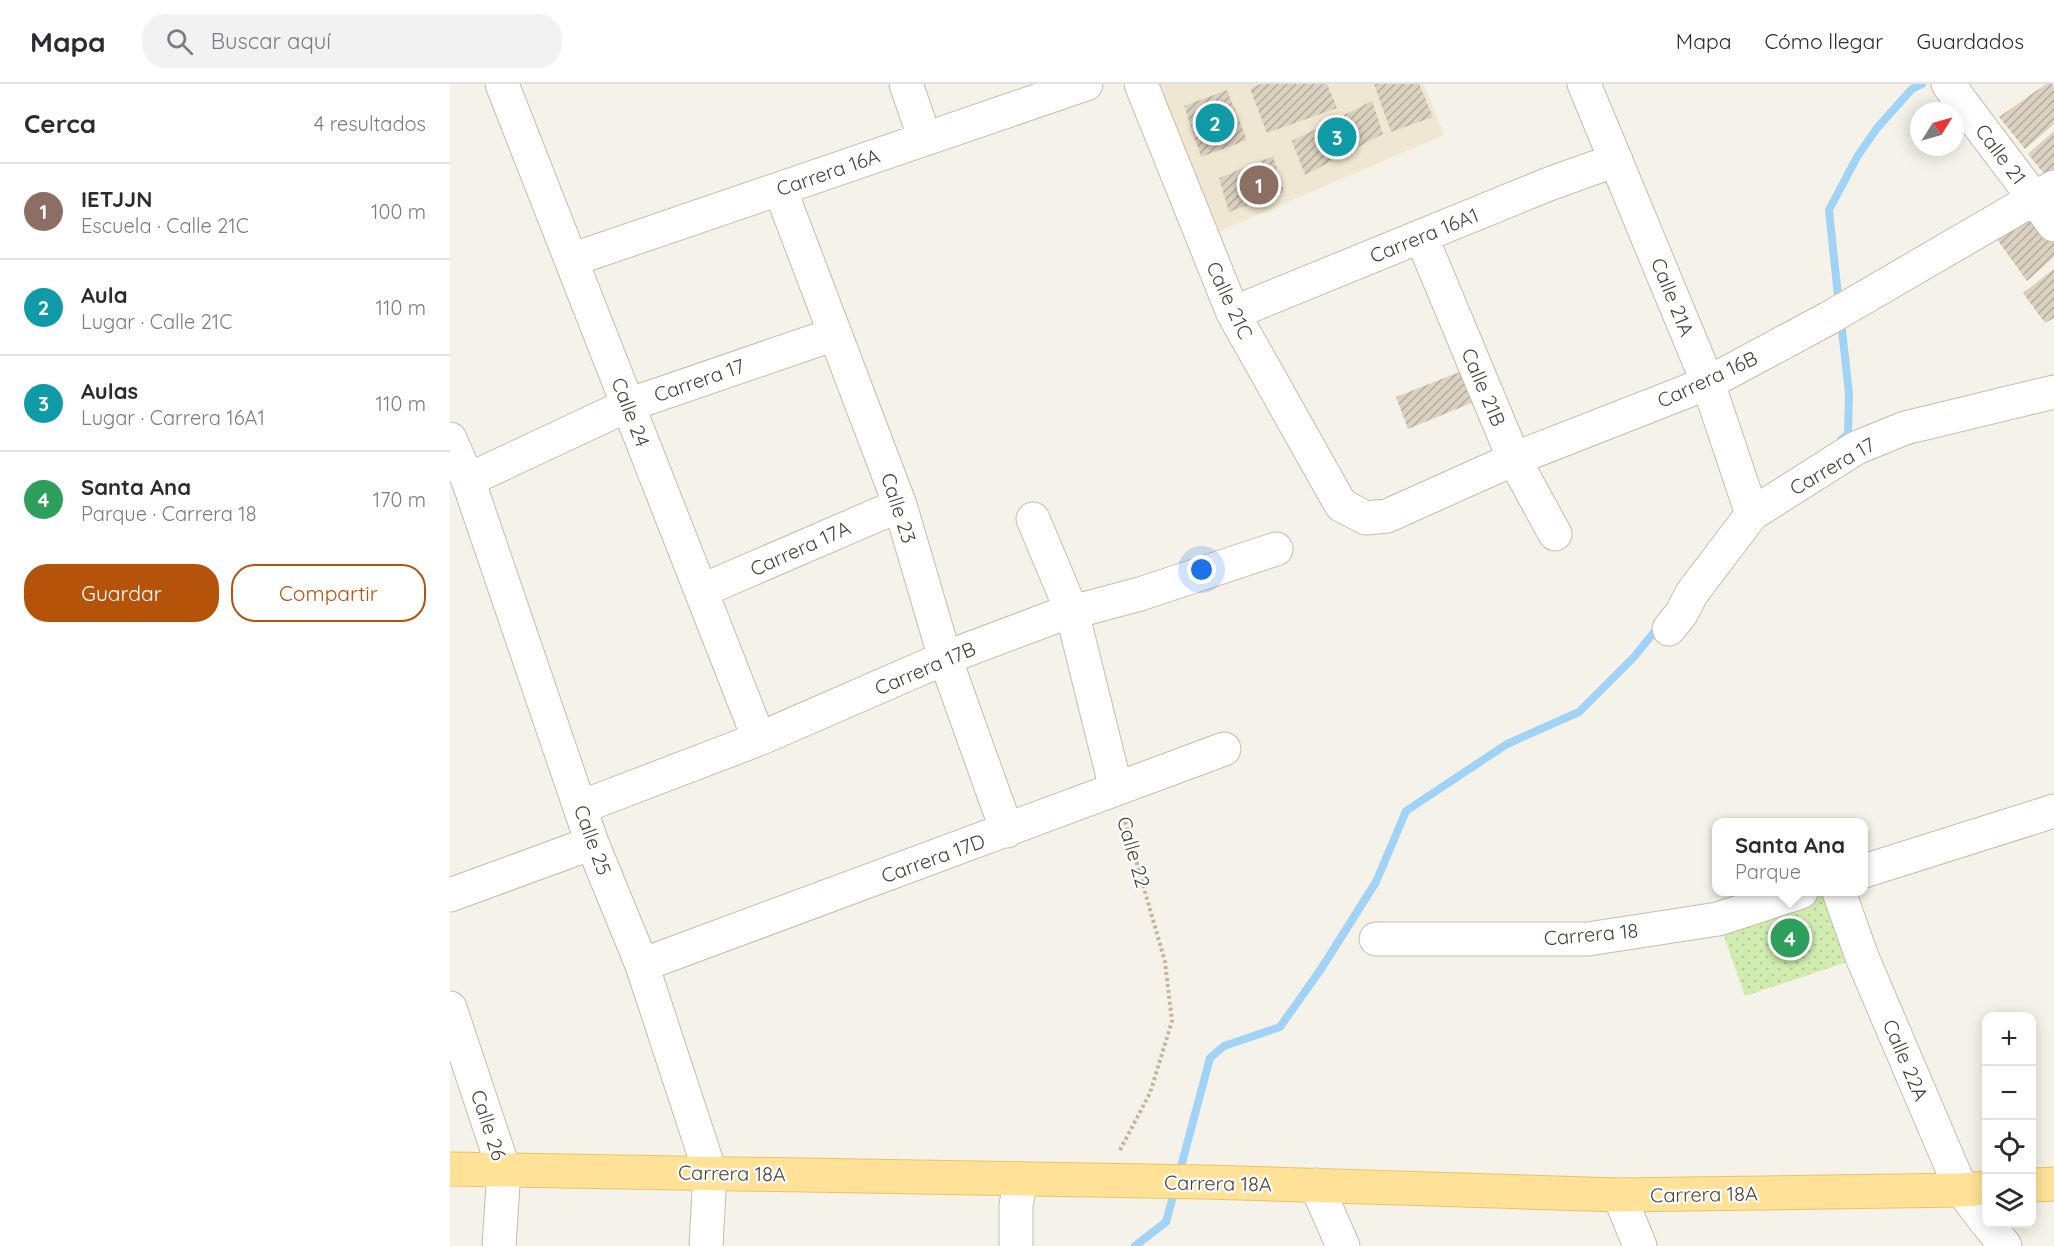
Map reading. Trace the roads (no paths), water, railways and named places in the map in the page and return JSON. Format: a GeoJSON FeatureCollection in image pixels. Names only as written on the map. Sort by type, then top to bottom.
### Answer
{"type":"FeatureCollection","features":[{"type":"Feature","properties":{"kind":"main road","name":"Carrera 18A"},"geometry":{"type":"LineString","coordinates":[[450,1169],[1206,1182],[1619,1195],[1974,1189]]}},
{"type":"Feature","properties":{"kind":"main road"},"geometry":{"type":"LineString","coordinates":[[2036,1185],[2054,1184]]}},
{"type":"Feature","properties":{"kind":"street","name":"Calle 24"},"geometry":{"type":"LineString","coordinates":[[502,84],[759,740]]}},
{"type":"Feature","properties":{"kind":"street"},"geometry":{"type":"LineString","coordinates":[[906,84],[925,139]]}},
{"type":"Feature","properties":{"kind":"street","name":"Carrera 16A"},"geometry":{"type":"LineString","coordinates":[[571,260],[1086,84]]}},
{"type":"Feature","properties":{"kind":"street","name":"Calle 21C"},"geometry":{"type":"LineString","coordinates":[[1141,84],[1233,313],[1341,505]]}},
{"type":"Feature","properties":{"kind":"street","name":"Calle 21A"},"geometry":{"type":"LineString","coordinates":[[1584,84],[1708,383],[1752,514]]}},
{"type":"Feature","properties":{"kind":"street","name":"Calle 21"},"geometry":{"type":"LineString","coordinates":[[1948,84],[2044,193],[2054,225]]}},
{"type":"Feature","properties":{"kind":"street","name":"Carrera 16A1"},"geometry":{"type":"LineString","coordinates":[[1233,313],[1549,184],[1616,160]]}},
{"type":"Feature","properties":{"kind":"street","name":"Calle 23"},"geometry":{"type":"LineString","coordinates":[[780,189],[900,505],[945,658],[1007,831]]}},
{"type":"Feature","properties":{"kind":"street","name":"Carrera 16B"},"geometry":{"type":"LineString","coordinates":[[1341,505],[1366,518],[1387,516],[1514,459],[1708,383],[1829,318],[2044,193]]}},
{"type":"Feature","properties":{"kind":"street","name":"Calle 21B"},"geometry":{"type":"LineString","coordinates":[[1421,236],[1514,459],[1555,534]]}},
{"type":"Feature","properties":{"kind":"street","name":"Carrera 17"},"geometry":{"type":"LineString","coordinates":[[468,480],[628,405],[836,334]]}},
{"type":"Feature","properties":{"kind":"street","name":"Carrera 17"},"geometry":{"type":"LineString","coordinates":[[1669,629],[1681,614],[1692,593],[1752,514],[1856,448],[1905,428],[2054,392]]}},
{"type":"Feature","properties":{"kind":"street","name":"Calle 25"},"geometry":{"type":"LineString","coordinates":[[450,439],[468,480],[592,843],[642,965],[710,1172],[706,1246]]}},
{"type":"Feature","properties":{"kind":"street","name":"Carrera 17A"},"geometry":{"type":"LineString","coordinates":[[701,591],[900,505]]}},
{"type":"Feature","properties":{"kind":"street","name":"Calle 22"},"geometry":{"type":"LineString","coordinates":[[1033,519],[1072,612],[1116,789]]}},
{"type":"Feature","properties":{"kind":"street","name":"Carrera 17B"},"geometry":{"type":"LineString","coordinates":[[581,807],[759,740],[945,658],[1072,612],[1140,594],[1276,549]]}},
{"type":"Feature","properties":{"kind":"street","name":"Carrera 17D"},"geometry":{"type":"LineString","coordinates":[[642,965],[1224,749]]}},
{"type":"Feature","properties":{"kind":"street"},"geometry":{"type":"LineString","coordinates":[[1868,869],[2054,811]]}},
{"type":"Feature","properties":{"kind":"street"},"geometry":{"type":"LineString","coordinates":[[450,896],[592,843]]}},
{"type":"Feature","properties":{"kind":"street","name":"Carrera 18"},"geometry":{"type":"LineString","coordinates":[[1376,939],[1588,939],[1718,920],[1787,896]]}},
{"type":"Feature","properties":{"kind":"street","name":"Calle 22A"},"geometry":{"type":"LineString","coordinates":[[1841,896],[1862,957],[1982,1210]]}},
{"type":"Feature","properties":{"kind":"street","name":"Calle 26"},"geometry":{"type":"LineString","coordinates":[[450,1008],[504,1170],[499,1246]]}},
{"type":"Feature","properties":{"kind":"street"},"geometry":{"type":"LineString","coordinates":[[1016,1246],[1017,1205],[1021,1179]]}},
{"type":"Feature","properties":{"kind":"street"},"geometry":{"type":"LineString","coordinates":[[1316,1185],[1343,1246]]}},
{"type":"Feature","properties":{"kind":"street"},"geometry":{"type":"LineString","coordinates":[[1619,1195],[1640,1246]]}},
{"type":"Feature","properties":{"kind":"street","name":"Calle 22A"},"geometry":{"type":"LineString","coordinates":[[1991,1228],[2005,1246]]}},
{"type":"Feature","properties":{"kind":"waterway"},"geometry":{"type":"LineString","coordinates":[[1839,305],[1829,210],[1857,157],[1877,128],[1912,89],[1922,84]]}},
{"type":"Feature","properties":{"kind":"waterway"},"geometry":{"type":"LineString","coordinates":[[1841,321],[1849,394],[1848,434],[1841,440]]}},
{"type":"Feature","properties":{"kind":"waterway"},"geometry":{"type":"LineString","coordinates":[[1179,1174],[1210,1058],[1224,1046],[1280,1027],[1321,969],[1376,882],[1406,811],[1507,744],[1579,712],[1634,657],[1660,625]]}},
{"type":"Feature","properties":{"kind":"waterway"},"geometry":{"type":"LineString","coordinates":[[1135,1246],[1166,1222],[1175,1189]]}},
{"type":"Feature","properties":{"kind":"place","name":"Aula"},"geometry":{"type":"Point","coordinates":[1215,123]}},
{"type":"Feature","properties":{"kind":"place","name":"Aulas"},"geometry":{"type":"Point","coordinates":[1337,137]}},
{"type":"Feature","properties":{"kind":"place","name":"IETJJN"},"geometry":{"type":"Point","coordinates":[1259,185]}},
{"type":"Feature","properties":{"kind":"place","name":"Santa Ana"},"geometry":{"type":"Point","coordinates":[1790,938]}}]}
